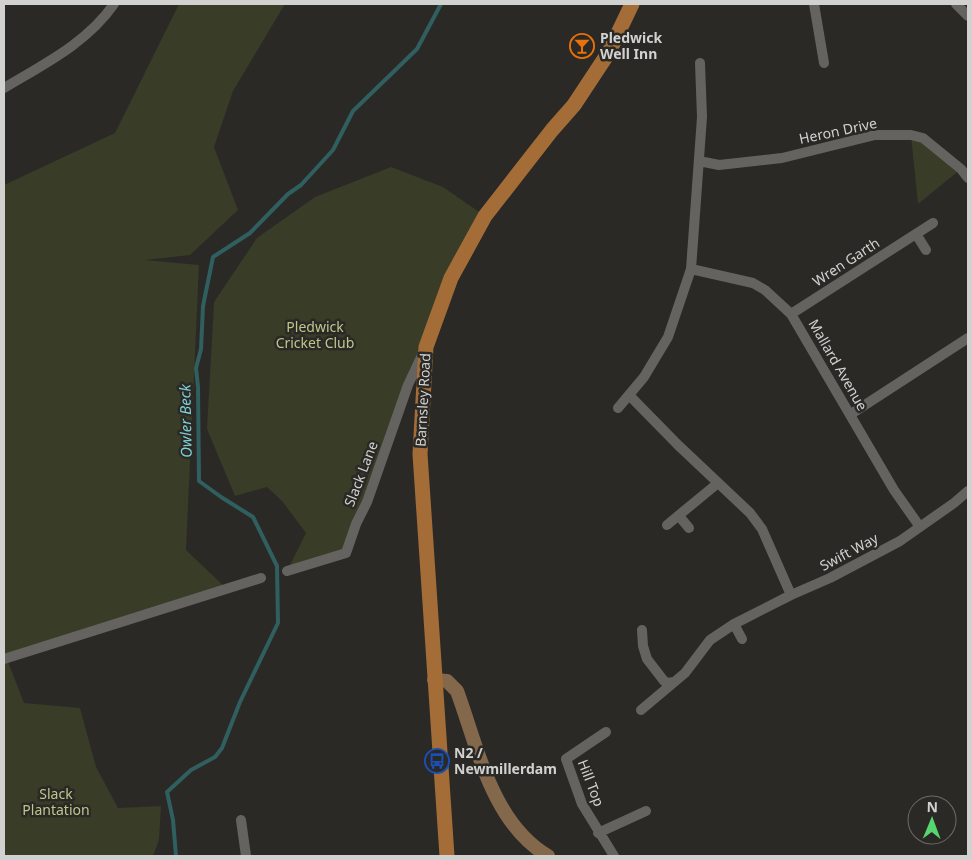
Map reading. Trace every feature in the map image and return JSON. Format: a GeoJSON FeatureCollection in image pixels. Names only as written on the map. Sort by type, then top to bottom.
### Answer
{"type":"FeatureCollection","features":[{"type":"Feature","properties":{"kind":"main road","name":"Barnsley Road"},"geometry":{"type":"LineString","coordinates":[[447,856],[420,454],[426,347],[452,278],[485,216],[552,130],[574,105],[609,52],[632,4]]}},
{"type":"Feature","properties":{"kind":"street"},"geometry":{"type":"LineString","coordinates":[[4,88],[76,45],[94,28],[114,4]]}},
{"type":"Feature","properties":{"kind":"street"},"geometry":{"type":"LineString","coordinates":[[814,4],[824,63]]}},
{"type":"Feature","properties":{"kind":"street"},"geometry":{"type":"LineString","coordinates":[[956,4],[968,16]]}},
{"type":"Feature","properties":{"kind":"street"},"geometry":{"type":"LineString","coordinates":[[618,408],[644,377],[668,337],[691,269],[702,117],[700,64]]}},
{"type":"Feature","properties":{"kind":"street","name":"Heron Drive"},"geometry":{"type":"LineString","coordinates":[[698,161],[720,165],[773,159],[875,136],[911,135],[923,138],[961,169],[968,178]]}},
{"type":"Feature","properties":{"kind":"street","name":"Wren Garth"},"geometry":{"type":"LineString","coordinates":[[791,314],[933,224]]}},
{"type":"Feature","properties":{"kind":"street"},"geometry":{"type":"LineString","coordinates":[[916,234],[926,250]]}},
{"type":"Feature","properties":{"kind":"street","name":"Mallard Avenue"},"geometry":{"type":"LineString","coordinates":[[691,269],[754,283],[765,290],[791,314],[894,490],[920,527]]}},
{"type":"Feature","properties":{"kind":"street"},"geometry":{"type":"LineString","coordinates":[[851,414],[968,338]]}},
{"type":"Feature","properties":{"kind":"street","name":"Slack Lane"},"geometry":{"type":"LineString","coordinates":[[286,571],[346,553],[356,524],[367,502],[408,385],[426,347]]}},
{"type":"Feature","properties":{"kind":"street"},"geometry":{"type":"LineString","coordinates":[[629,395],[678,445],[750,513],[762,529],[791,595]]}},
{"type":"Feature","properties":{"kind":"street"},"geometry":{"type":"LineString","coordinates":[[667,524],[718,483]]}},
{"type":"Feature","properties":{"kind":"street","name":"Swift Way"},"geometry":{"type":"LineString","coordinates":[[641,710],[685,673],[710,640],[734,624],[865,560],[920,527],[968,491]]}},
{"type":"Feature","properties":{"kind":"street"},"geometry":{"type":"LineString","coordinates":[[679,516],[689,528]]}},
{"type":"Feature","properties":{"kind":"street"},"geometry":{"type":"LineString","coordinates":[[4,659],[261,578]]}},
{"type":"Feature","properties":{"kind":"street"},"geometry":{"type":"LineString","coordinates":[[734,624],[742,638]]}},
{"type":"Feature","properties":{"kind":"street"},"geometry":{"type":"LineString","coordinates":[[642,630],[643,646],[647,659],[664,681],[668,683],[674,682]]}},
{"type":"Feature","properties":{"kind":"street"},"geometry":{"type":"LineString","coordinates":[[434,680],[447,680],[457,691],[495,795],[506,817],[527,842],[548,856]]}},
{"type":"Feature","properties":{"kind":"street","name":"Hill Top"},"geometry":{"type":"LineString","coordinates":[[606,732],[566,759],[582,804],[598,833],[614,856]]}},
{"type":"Feature","properties":{"kind":"street"},"geometry":{"type":"LineString","coordinates":[[598,833],[646,811]]}},
{"type":"Feature","properties":{"kind":"street"},"geometry":{"type":"LineString","coordinates":[[241,820],[246,856]]}},
{"type":"Feature","properties":{"kind":"green space","name":"Slack Plantation"},"geometry":{"type":"Polygon","coordinates":[[[179,4],[285,4],[233,91],[214,147],[238,210],[190,255],[145,260],[199,265],[186,550],[227,589],[7,659],[24,703],[80,708],[96,767],[118,808],[161,806],[159,840],[153,856],[4,856],[4,185],[115,133],[179,4]]]}},
{"type":"Feature","properties":{"kind":"green space"},"geometry":{"type":"Polygon","coordinates":[[[911,135],[961,169],[918,204],[911,135]]]}},
{"type":"Feature","properties":{"kind":"green space","name":"Pledwick Cricket Club"},"geometry":{"type":"Polygon","coordinates":[[[391,167],[443,187],[485,216],[451,278],[346,553],[287,571],[306,533],[282,501],[267,487],[235,496],[207,429],[214,302],[257,238],[315,197],[391,167]]]}},
{"type":"Feature","properties":{"kind":"waterway","name":"Owler Beck"},"geometry":{"type":"LineString","coordinates":[[176,856],[173,820],[167,792],[191,770],[215,757],[222,748],[240,702],[278,623],[277,566],[253,517],[199,481],[196,368],[201,349],[203,306],[213,257],[250,233],[288,194],[301,185],[333,150],[353,111],[417,49],[441,4]]}},
{"type":"Feature","properties":{"kind":"place","name":"Pledwick Well Inn"},"geometry":{"type":"Point","coordinates":[582,46]}},
{"type":"Feature","properties":{"kind":"place","name":"N2 / Newmillerdam"},"geometry":{"type":"Point","coordinates":[437,761]}}]}
